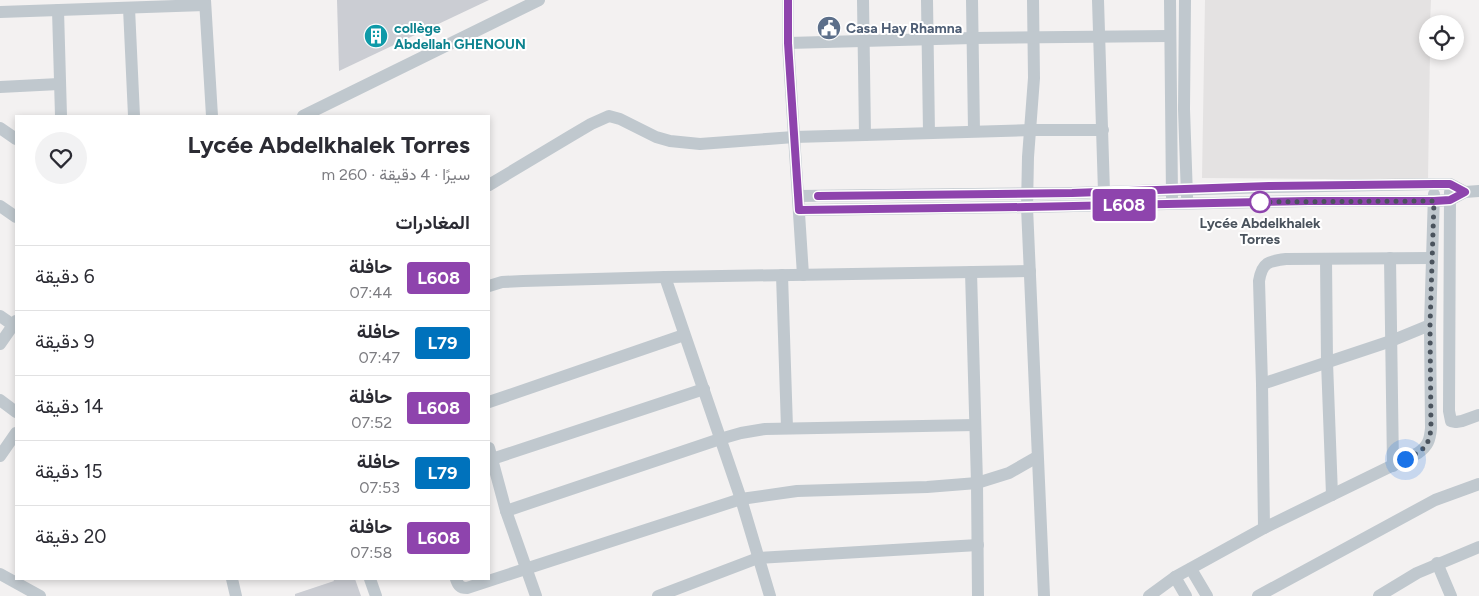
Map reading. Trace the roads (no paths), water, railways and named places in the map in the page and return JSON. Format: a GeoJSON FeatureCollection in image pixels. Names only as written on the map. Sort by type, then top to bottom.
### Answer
{"type":"FeatureCollection","features":[{"type":"Feature","properties":{"kind":"street"},"geometry":{"type":"LineString","coordinates":[[305,115],[539,0]]}},
{"type":"Feature","properties":{"kind":"street"},"geometry":{"type":"LineString","coordinates":[[788,0],[788,43],[803,275]]}},
{"type":"Feature","properties":{"kind":"street"},"geometry":{"type":"LineString","coordinates":[[863,0],[866,135]]}},
{"type":"Feature","properties":{"kind":"street"},"geometry":{"type":"LineString","coordinates":[[927,0],[929,133]]}},
{"type":"Feature","properties":{"kind":"street"},"geometry":{"type":"LineString","coordinates":[[972,0],[974,131]]}},
{"type":"Feature","properties":{"kind":"street"},"geometry":{"type":"LineString","coordinates":[[1032,0],[1034,37],[1033,104],[1027,207],[1044,596]]}},
{"type":"Feature","properties":{"kind":"street"},"geometry":{"type":"LineString","coordinates":[[1098,0],[1104,192]]}},
{"type":"Feature","properties":{"kind":"street"},"geometry":{"type":"LineString","coordinates":[[1170,0],[1172,204]]}},
{"type":"Feature","properties":{"kind":"street"},"geometry":{"type":"LineString","coordinates":[[1185,0],[1184,109],[1188,204]]}},
{"type":"Feature","properties":{"kind":"street"},"geometry":{"type":"LineString","coordinates":[[0,12],[52,7],[129,8],[205,2],[212,115]]}},
{"type":"Feature","properties":{"kind":"street"},"geometry":{"type":"LineString","coordinates":[[52,7],[61,115]]}},
{"type":"Feature","properties":{"kind":"street"},"geometry":{"type":"LineString","coordinates":[[129,8],[134,115]]}},
{"type":"Feature","properties":{"kind":"street"},"geometry":{"type":"LineString","coordinates":[[788,43],[972,38],[1169,36]]}},
{"type":"Feature","properties":{"kind":"street"},"geometry":{"type":"LineString","coordinates":[[0,87],[59,84]]}},
{"type":"Feature","properties":{"kind":"street"},"geometry":{"type":"LineString","coordinates":[[490,184],[591,124],[609,116],[620,119],[656,137],[683,143],[700,144],[794,137],[974,131],[1103,130]]}},
{"type":"Feature","properties":{"kind":"street"},"geometry":{"type":"LineString","coordinates":[[0,128],[15,138]]}},
{"type":"Feature","properties":{"kind":"street"},"geometry":{"type":"LineString","coordinates":[[1149,596],[1175,577],[1264,528],[1426,448],[1430,439],[1430,326],[1435,184]]}},
{"type":"Feature","properties":{"kind":"street"},"geometry":{"type":"LineString","coordinates":[[798,196],[1027,194],[1435,184],[1450,184],[1465,192]]}},
{"type":"Feature","properties":{"kind":"street"},"geometry":{"type":"LineString","coordinates":[[1450,184],[1449,411],[1452,421],[1456,422],[1479,415]]}},
{"type":"Feature","properties":{"kind":"street"},"geometry":{"type":"LineString","coordinates":[[799,210],[1308,201],[1434,201],[1450,200],[1465,192],[1479,191]]}},
{"type":"Feature","properties":{"kind":"street"},"geometry":{"type":"LineString","coordinates":[[0,206],[15,216]]}},
{"type":"Feature","properties":{"kind":"street"},"geometry":{"type":"LineString","coordinates":[[1390,258],[1392,466]]}},
{"type":"Feature","properties":{"kind":"street"},"geometry":{"type":"LineString","coordinates":[[1264,528],[1259,281],[1262,268],[1266,263],[1277,260],[1432,258]]}},
{"type":"Feature","properties":{"kind":"street"},"geometry":{"type":"LineString","coordinates":[[1326,259],[1327,362],[1332,495]]}},
{"type":"Feature","properties":{"kind":"street"},"geometry":{"type":"LineString","coordinates":[[490,286],[502,282],[665,277],[1030,271]]}},
{"type":"Feature","properties":{"kind":"street"},"geometry":{"type":"LineString","coordinates":[[971,272],[978,596]]}},
{"type":"Feature","properties":{"kind":"street"},"geometry":{"type":"LineString","coordinates":[[782,275],[787,428]]}},
{"type":"Feature","properties":{"kind":"street"},"geometry":{"type":"LineString","coordinates":[[665,277],[741,499],[770,596]]}},
{"type":"Feature","properties":{"kind":"street"},"geometry":{"type":"LineString","coordinates":[[0,316],[15,323],[0,344]]}},
{"type":"Feature","properties":{"kind":"street"},"geometry":{"type":"LineString","coordinates":[[1262,384],[1430,326]]}},
{"type":"Feature","properties":{"kind":"street"},"geometry":{"type":"LineString","coordinates":[[490,402],[684,335]]}},
{"type":"Feature","properties":{"kind":"street"},"geometry":{"type":"LineString","coordinates":[[536,596],[506,511],[490,454],[704,389]]}},
{"type":"Feature","properties":{"kind":"street"},"geometry":{"type":"LineString","coordinates":[[0,400],[15,411]]}},
{"type":"Feature","properties":{"kind":"street"},"geometry":{"type":"LineString","coordinates":[[506,511],[720,439],[751,431],[787,428],[975,425]]}},
{"type":"Feature","properties":{"kind":"street"},"geometry":{"type":"LineString","coordinates":[[0,456],[15,434]]}},
{"type":"Feature","properties":{"kind":"street"},"geometry":{"type":"LineString","coordinates":[[456,580],[458,585],[462,588],[467,588],[741,499],[797,491],[977,483],[1009,473],[1037,457]]}},
{"type":"Feature","properties":{"kind":"street"},"geometry":{"type":"LineString","coordinates":[[1258,596],[1435,500],[1479,484]]}},
{"type":"Feature","properties":{"kind":"street"},"geometry":{"type":"LineString","coordinates":[[658,596],[758,558],[978,545]]}},
{"type":"Feature","properties":{"kind":"street"},"geometry":{"type":"LineString","coordinates":[[1379,596],[1437,563],[1479,547]]}},
{"type":"Feature","properties":{"kind":"street"},"geometry":{"type":"LineString","coordinates":[[1437,563],[1451,596]]}},
{"type":"Feature","properties":{"kind":"street"},"geometry":{"type":"LineString","coordinates":[[1190,569],[1208,596]]}},
{"type":"Feature","properties":{"kind":"street"},"geometry":{"type":"LineString","coordinates":[[0,574],[40,596]]}},
{"type":"Feature","properties":{"kind":"street"},"geometry":{"type":"LineString","coordinates":[[1175,577],[1186,596]]}},
{"type":"Feature","properties":{"kind":"street"},"geometry":{"type":"LineString","coordinates":[[232,580],[236,596]]}},
{"type":"Feature","properties":{"kind":"street"},"geometry":{"type":"LineString","coordinates":[[370,580],[376,596]]}},
{"type":"Feature","properties":{"kind":"place","name":"Casa Hay Rhamna"},"geometry":{"type":"Point","coordinates":[829,28]}},
{"type":"Feature","properties":{"kind":"place","name":"collège Abdellah GHENOUN"},"geometry":{"type":"Point","coordinates":[376,36]}},
{"type":"Feature","properties":{"kind":"place","name":"Lycée Abdelkhalek Torres"},"geometry":{"type":"Point","coordinates":[1260,202]}}]}
